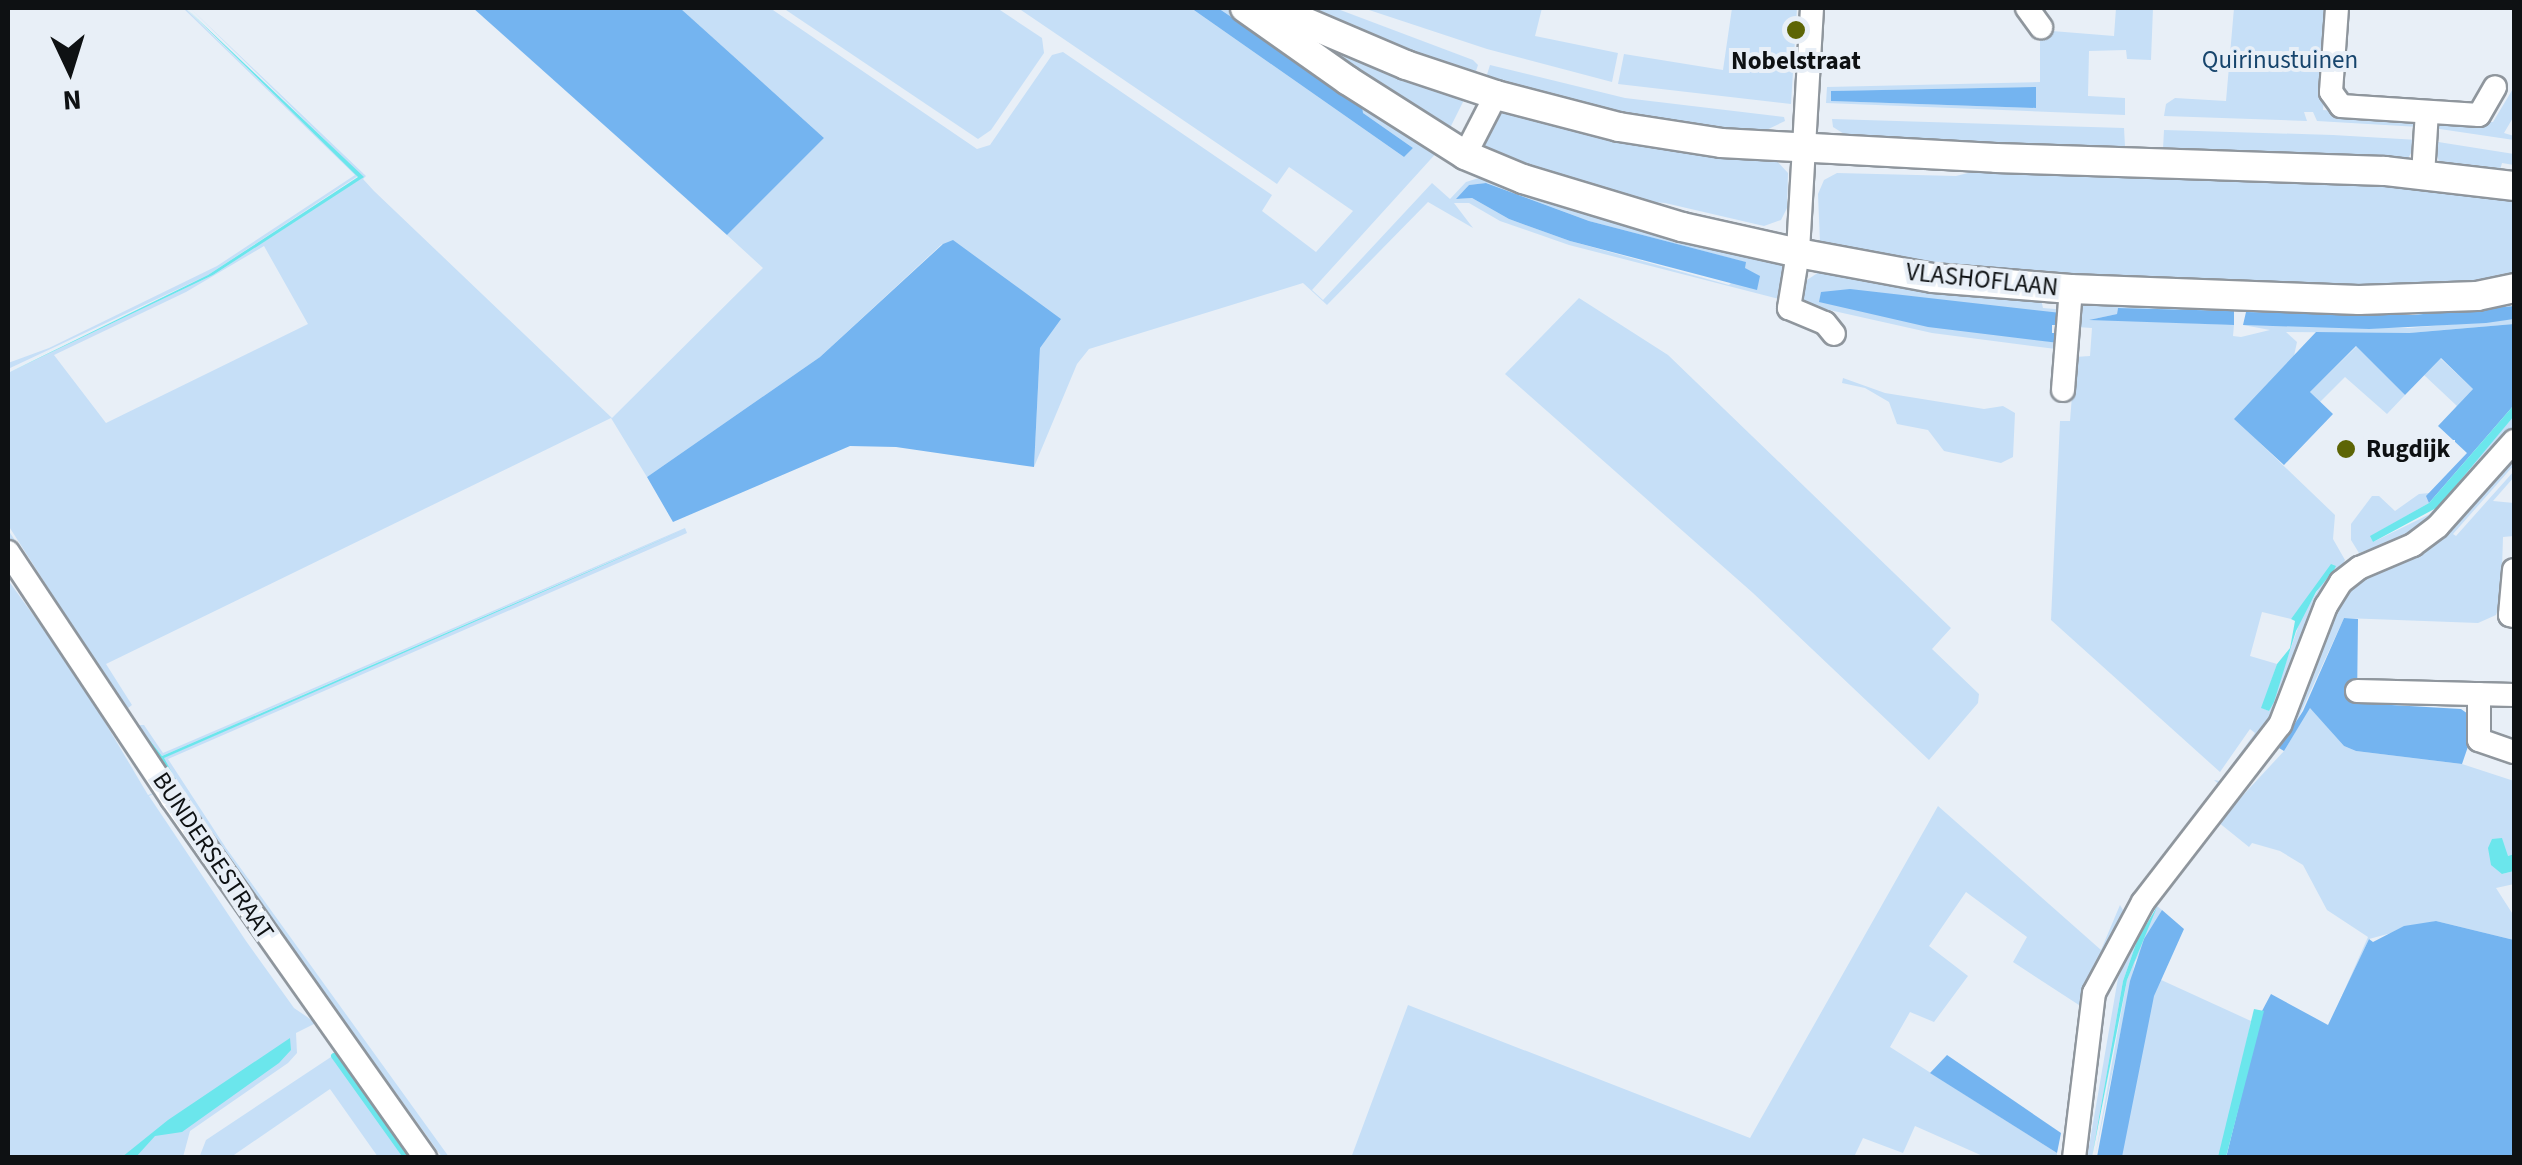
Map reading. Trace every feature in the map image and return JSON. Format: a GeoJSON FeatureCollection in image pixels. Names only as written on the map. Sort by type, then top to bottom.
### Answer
{"type":"FeatureCollection","features":[{"type":"Feature","properties":{"kind":"street","name":"VLASHOFLAAN"},"geometry":{"type":"LineString","coordinates":[[1245,8],[1347,80],[1465,155],[1523,179],[1682,228],[1933,278],[2071,289],[2359,300],[2476,296],[2514,288]]}},
{"type":"Feature","properties":{"kind":"street"},"geometry":{"type":"LineString","coordinates":[[1272,8],[1406,65],[1496,95],[1620,127],[1721,144],[2423,175],[2514,186]]}},
{"type":"Feature","properties":{"kind":"street"},"geometry":{"type":"LineString","coordinates":[[1812,8],[1798,253],[1790,308],[1825,323],[1834,334]]}},
{"type":"Feature","properties":{"kind":"street"},"geometry":{"type":"LineString","coordinates":[[2027,8],[2041,28]]}},
{"type":"Feature","properties":{"kind":"street"},"geometry":{"type":"LineString","coordinates":[[2337,8],[2334,101],[2341,106],[2479,115],[2494,87]]}},
{"type":"Feature","properties":{"kind":"street"},"geometry":{"type":"LineString","coordinates":[[1465,155],[1496,95]]}},
{"type":"Feature","properties":{"kind":"street"},"geometry":{"type":"LineString","coordinates":[[2423,175],[2427,112]]}},
{"type":"Feature","properties":{"kind":"street"},"geometry":{"type":"LineString","coordinates":[[2063,390],[2071,289]]}},
{"type":"Feature","properties":{"kind":"street"},"geometry":{"type":"LineString","coordinates":[[2074,1158],[2094,994],[2143,902],[2280,725],[2326,606],[2341,582],[2359,568],[2413,545],[2438,526],[2514,441]]}},
{"type":"Feature","properties":{"kind":"street","name":"BUNDERSESTRAAT"},"geometry":{"type":"LineString","coordinates":[[8,552],[183,815],[425,1158]]}},
{"type":"Feature","properties":{"kind":"street"},"geometry":{"type":"LineString","coordinates":[[2514,570],[2510,616],[2514,616]]}},
{"type":"Feature","properties":{"kind":"street"},"geometry":{"type":"LineString","coordinates":[[2357,691],[2514,695]]}},
{"type":"Feature","properties":{"kind":"street"},"geometry":{"type":"LineString","coordinates":[[2479,694],[2479,740],[2514,752]]}},
{"type":"Feature","properties":{"kind":"green space"},"geometry":{"type":"Polygon","coordinates":[[[183,8],[358,176],[208,275],[8,369],[8,363],[49,348],[217,266],[355,175],[183,8]]]}},
{"type":"Feature","properties":{"kind":"green space"},"geometry":{"type":"Polygon","coordinates":[[[190,8],[366,176],[363,179],[374,191],[612,418],[763,268],[727,235],[824,138],[680,8],[770,8],[977,149],[990,145],[1052,55],[1063,52],[1272,195],[1262,211],[1316,252],[1353,211],[1289,167],[1277,184],[1018,8],[1191,8],[1404,157],[1413,148],[1363,113],[1362,105],[1218,8],[1225,8],[1439,150],[1312,290],[1323,300],[1432,183],[1450,199],[1466,182],[1479,178],[1624,226],[1785,266],[1787,301],[1569,245],[1500,221],[1469,203],[1454,203],[1473,228],[1428,202],[1327,305],[1303,283],[1089,349],[1077,364],[1034,467],[1040,348],[942,244],[820,357],[647,477],[611,418],[106,664],[132,705],[123,712],[8,542],[8,530],[52,594],[8,525],[8,373],[213,275],[363,177],[190,8]],[[1487,183],[1469,185],[1458,199],[1472,198],[1509,219],[1570,241],[1729,285],[1745,268],[1745,262],[1589,221],[1487,183]],[[264,246],[186,292],[54,355],[106,423],[308,324],[264,246]]]}},
{"type":"Feature","properties":{"kind":"green space"},"geometry":{"type":"Polygon","coordinates":[[[783,8],[997,8],[1042,38],[1044,53],[991,130],[978,139],[783,8]]]}},
{"type":"Feature","properties":{"kind":"green space"},"geometry":{"type":"Polygon","coordinates":[[[1289,8],[1335,8],[1473,60],[1478,65],[1473,80],[1289,8]]]}},
{"type":"Feature","properties":{"kind":"green space"},"geometry":{"type":"Polygon","coordinates":[[[1363,8],[1542,8],[1535,36],[1618,53],[1612,82],[1487,49],[1363,8]]]}},
{"type":"Feature","properties":{"kind":"green space"},"geometry":{"type":"Polygon","coordinates":[[[1732,8],[1797,8],[1791,104],[1618,84],[1624,54],[1723,70],[1732,8]]]}},
{"type":"Feature","properties":{"kind":"green space"},"geometry":{"type":"Polygon","coordinates":[[[2116,8],[2153,8],[2151,60],[2127,59],[2126,50],[2089,51],[2088,96],[2125,98],[2125,115],[1826,103],[1827,87],[2040,82],[2040,41],[2052,31],[2114,36],[2116,8]],[[2036,87],[1832,91],[1831,101],[2035,108],[2036,87]]]}},
{"type":"Feature","properties":{"kind":"green space","name":"Quirinustuinen"},"geometry":{"type":"Polygon","coordinates":[[[2234,8],[2330,8],[2323,110],[2409,116],[2419,127],[2317,121],[2313,112],[2304,112],[2307,121],[2164,116],[2166,104],[2175,98],[2226,101],[2234,8]]]}},
{"type":"Feature","properties":{"kind":"green space"},"geometry":{"type":"Polygon","coordinates":[[[1329,52],[1464,100],[1448,132],[1329,52]]]}},
{"type":"Feature","properties":{"kind":"green space"},"geometry":{"type":"Polygon","coordinates":[[[1490,65],[1625,98],[1784,117],[1785,121],[1758,134],[1634,119],[1484,84],[1490,65]]]}},
{"type":"Feature","properties":{"kind":"green space"},"geometry":{"type":"Polygon","coordinates":[[[2514,87],[2514,116],[2504,133],[2514,136],[2514,140],[2433,128],[2444,119],[2493,122],[2514,87]]]}},
{"type":"Feature","properties":{"kind":"green space"},"geometry":{"type":"Polygon","coordinates":[[[1504,113],[1619,139],[1775,159],[1788,173],[1787,208],[1781,220],[1764,226],[1665,203],[1617,199],[1482,152],[1480,142],[1496,115],[1504,113]]]}},
{"type":"Feature","properties":{"kind":"green space"},"geometry":{"type":"Polygon","coordinates":[[[1832,119],[2124,128],[2125,146],[2122,155],[1849,137],[1833,127],[1832,119]]]}},
{"type":"Feature","properties":{"kind":"green space"},"geometry":{"type":"Polygon","coordinates":[[[2164,130],[2418,140],[2404,166],[2175,158],[2175,150],[2163,149],[2164,130]]]}},
{"type":"Feature","properties":{"kind":"green space"},"geometry":{"type":"Polygon","coordinates":[[[2432,141],[2514,154],[2514,165],[2502,163],[2500,170],[2439,161],[2432,141]]]}},
{"type":"Feature","properties":{"kind":"green space"},"geometry":{"type":"Polygon","coordinates":[[[1992,167],[2357,177],[2514,195],[2514,280],[2413,288],[2087,280],[1941,268],[1940,261],[1936,268],[1820,242],[1818,194],[1824,180],[1837,173],[1956,176],[1992,167]]]}},
{"type":"Feature","properties":{"kind":"green space"},"geometry":{"type":"Polygon","coordinates":[[[1819,272],[2041,299],[2043,308],[2067,310],[1995,332],[2058,343],[2064,350],[1932,333],[1807,305],[1803,298],[1807,280],[1819,272]]]}},
{"type":"Feature","properties":{"kind":"green space"},"geometry":{"type":"Polygon","coordinates":[[[1579,298],[1668,355],[1951,628],[1932,649],[1979,694],[1978,703],[1929,760],[1753,593],[1505,374],[1579,298]]]}},
{"type":"Feature","properties":{"kind":"green space"},"geometry":{"type":"Polygon","coordinates":[[[2082,302],[2234,307],[2234,311],[2118,308],[2117,314],[2094,319],[2234,325],[2233,336],[2241,337],[2270,330],[2243,325],[2409,328],[2514,319],[2514,324],[2409,333],[2286,332],[2297,342],[2294,356],[2235,419],[2335,515],[2333,539],[2345,560],[2280,709],[2221,786],[2214,780],[2220,781],[2255,733],[2250,729],[2220,772],[2051,620],[2060,421],[2070,421],[2075,357],[2090,356],[2092,328],[2077,327],[2082,302]],[[2334,564],[2291,619],[2262,612],[2250,656],[2277,664],[2262,708],[2269,711],[2302,616],[2334,564]]]}},
{"type":"Feature","properties":{"kind":"green space"},"geometry":{"type":"Polygon","coordinates":[[[2357,346],[2405,395],[2387,414],[2345,377],[2320,402],[2310,392],[2357,346]]]}},
{"type":"Feature","properties":{"kind":"green space"},"geometry":{"type":"Polygon","coordinates":[[[2440,358],[2473,389],[2457,406],[2424,375],[2440,358]]]}},
{"type":"Feature","properties":{"kind":"green space"},"geometry":{"type":"Polygon","coordinates":[[[1843,378],[1885,393],[1984,409],[2003,406],[2015,413],[2013,457],[2001,463],[1944,451],[1928,430],[1897,424],[1889,402],[1865,388],[1842,383],[1843,378]]]}},
{"type":"Feature","properties":{"kind":"green space"},"geometry":{"type":"Polygon","coordinates":[[[2514,416],[2514,428],[2443,512],[2405,537],[2359,553],[2351,540],[2351,524],[2372,496],[2379,496],[2395,511],[2419,494],[2429,493],[2429,503],[2371,536],[2373,542],[2430,514],[2514,416]]]}},
{"type":"Feature","properties":{"kind":"green space"},"geometry":{"type":"Polygon","coordinates":[[[2514,454],[2514,465],[2453,534],[2456,536],[2514,471],[2514,477],[2493,501],[2514,503],[2514,536],[2503,537],[2501,601],[2496,615],[2478,623],[2344,618],[2294,727],[2220,820],[2284,751],[2310,707],[2344,746],[2356,751],[2462,764],[2514,781],[2514,854],[2508,856],[2502,874],[2514,871],[2514,884],[2496,888],[2514,916],[2514,940],[2436,921],[2369,939],[2329,1025],[2368,937],[2327,910],[2303,865],[2280,851],[2252,843],[2249,847],[2218,822],[2297,710],[2333,610],[2354,582],[2453,524],[2514,454]]]}},
{"type":"Feature","properties":{"kind":"green space"},"geometry":{"type":"Polygon","coordinates":[[[685,528],[687,533],[168,759],[226,848],[449,1157],[442,1157],[384,1076],[439,1157],[431,1157],[131,725],[144,725],[163,753],[685,528]],[[683,530],[162,756],[141,729],[192,809],[163,758],[683,530]]]}},
{"type":"Feature","properties":{"kind":"green space"},"geometry":{"type":"Polygon","coordinates":[[[8,574],[19,575],[157,792],[149,796],[246,941],[294,1008],[316,1023],[296,1033],[297,1053],[288,1063],[190,1131],[183,1157],[8,1157],[8,580],[79,678],[8,574]],[[81,682],[148,795],[154,793],[81,682]]]}},
{"type":"Feature","properties":{"kind":"green space"},"geometry":{"type":"Polygon","coordinates":[[[1938,806],[2101,950],[2120,905],[2126,915],[2082,1007],[2013,962],[2027,937],[1966,892],[1929,946],[1968,976],[1934,1022],[1910,1012],[1890,1047],[2057,1153],[2057,1157],[1985,1157],[1915,1126],[1903,1153],[1863,1138],[1854,1157],[1351,1158],[1408,1005],[1750,1138],[1938,806]]]}},
{"type":"Feature","properties":{"kind":"green space"},"geometry":{"type":"Polygon","coordinates":[[[2152,902],[2162,910],[2135,962],[2095,1157],[2127,980],[2156,907],[2138,938],[2123,981],[2092,1157],[2087,1158],[2118,978],[2152,902]]]}},
{"type":"Feature","properties":{"kind":"green space"},"geometry":{"type":"Polygon","coordinates":[[[2146,973],[2251,1021],[2221,1157],[2113,1158],[2146,973]]]}},
{"type":"Feature","properties":{"kind":"green space"},"geometry":{"type":"Polygon","coordinates":[[[337,1053],[417,1157],[378,1157],[330,1089],[231,1157],[199,1158],[206,1140],[337,1053]]]}},
{"type":"Feature","properties":{"kind":"shaded area"},"geometry":{"type":"Polygon","coordinates":[[[186,8],[364,177],[213,275],[8,373],[208,275],[358,177],[186,8]]]}},
{"type":"Feature","properties":{"kind":"shaded area"},"geometry":{"type":"Polygon","coordinates":[[[473,8],[680,8],[824,138],[727,235],[473,8]]]}},
{"type":"Feature","properties":{"kind":"shaded area"},"geometry":{"type":"Polygon","coordinates":[[[1191,8],[1218,8],[1362,105],[1363,113],[1413,148],[1404,157],[1191,8]]]}},
{"type":"Feature","properties":{"kind":"shaded area"},"geometry":{"type":"Polygon","coordinates":[[[2036,87],[2036,108],[1831,101],[1831,91],[2036,87]]]}},
{"type":"Feature","properties":{"kind":"shaded area"},"geometry":{"type":"Polygon","coordinates":[[[1486,183],[1589,221],[1746,262],[1745,268],[1760,276],[1757,290],[1570,241],[1509,219],[1472,198],[1456,199],[1469,185],[1486,183]]]}},
{"type":"Feature","properties":{"kind":"shaded area"},"geometry":{"type":"Polygon","coordinates":[[[953,240],[1061,319],[1040,348],[1034,467],[896,447],[850,446],[673,522],[647,477],[820,357],[943,244],[953,240]]]}},
{"type":"Feature","properties":{"kind":"shaded area"},"geometry":{"type":"Polygon","coordinates":[[[1850,289],[2061,313],[2060,325],[2052,325],[2052,333],[2059,333],[2059,343],[1928,327],[1819,302],[1821,292],[1850,289]]]}},
{"type":"Feature","properties":{"kind":"shaded area"},"geometry":{"type":"Polygon","coordinates":[[[2514,306],[2514,319],[2486,323],[2369,329],[2243,325],[2246,312],[2412,315],[2514,306]]]}},
{"type":"Feature","properties":{"kind":"shaded area"},"geometry":{"type":"Polygon","coordinates":[[[2118,308],[2234,311],[2234,325],[2089,320],[2117,314],[2118,308]]]}},
{"type":"Feature","properties":{"kind":"shaded area"},"geometry":{"type":"Polygon","coordinates":[[[2514,324],[2514,405],[2429,503],[2426,496],[2467,453],[2438,426],[2473,389],[2441,358],[2405,395],[2356,346],[2310,392],[2333,414],[2284,465],[2234,419],[2316,332],[2409,333],[2514,324]]]}},
{"type":"Feature","properties":{"kind":"shaded area"},"geometry":{"type":"Polygon","coordinates":[[[2514,405],[2514,416],[2438,507],[2373,542],[2370,536],[2429,503],[2514,405]]]}},
{"type":"Feature","properties":{"kind":"shaded area"},"geometry":{"type":"Polygon","coordinates":[[[684,530],[164,758],[192,809],[140,728],[162,756],[684,530]]]}},
{"type":"Feature","properties":{"kind":"shaded area"},"geometry":{"type":"Polygon","coordinates":[[[2331,564],[2336,566],[2334,570],[2316,592],[2296,631],[2274,702],[2269,711],[2261,708],[2277,664],[2290,648],[2295,621],[2291,619],[2331,564]]]}},
{"type":"Feature","properties":{"kind":"shaded area"},"geometry":{"type":"Polygon","coordinates":[[[2344,618],[2358,619],[2357,703],[2461,709],[2468,714],[2473,732],[2462,764],[2356,751],[2344,746],[2310,708],[2284,751],[2279,748],[2303,711],[2344,618]]]}},
{"type":"Feature","properties":{"kind":"shaded area"},"geometry":{"type":"Polygon","coordinates":[[[2502,838],[2508,856],[2514,854],[2514,871],[2502,874],[2491,865],[2488,848],[2492,839],[2502,838]]]}},
{"type":"Feature","properties":{"kind":"shaded area"},"geometry":{"type":"Polygon","coordinates":[[[2157,907],[2127,980],[2092,1157],[2123,981],[2138,938],[2157,907]]]}},
{"type":"Feature","properties":{"kind":"shaded area"},"geometry":{"type":"Polygon","coordinates":[[[2162,910],[2184,929],[2154,996],[2122,1157],[2097,1157],[2130,981],[2144,939],[2162,910]]]}},
{"type":"Feature","properties":{"kind":"shaded area"},"geometry":{"type":"Polygon","coordinates":[[[2436,921],[2514,940],[2514,1157],[2226,1158],[2262,1011],[2271,994],[2328,1025],[2369,939],[2373,942],[2404,926],[2436,921]]]}},
{"type":"Feature","properties":{"kind":"shaded area"},"geometry":{"type":"Polygon","coordinates":[[[2254,1009],[2264,1011],[2226,1157],[2218,1157],[2254,1009]]]}},
{"type":"Feature","properties":{"kind":"shaded area"},"geometry":{"type":"Polygon","coordinates":[[[290,1038],[291,1050],[279,1063],[182,1132],[155,1136],[136,1157],[122,1157],[168,1120],[290,1038]]]}},
{"type":"Feature","properties":{"kind":"shaded area"},"geometry":{"type":"Polygon","coordinates":[[[1947,1055],[2061,1133],[2057,1153],[1930,1073],[1947,1055]]]}},
{"type":"Feature","properties":{"kind":"waterway"},"geometry":{"type":"LineString","coordinates":[[334,1056],[407,1158]]}},
{"type":"Feature","properties":{"kind":"place","name":"Nobelstraat"},"geometry":{"type":"Point","coordinates":[1796,30]}},
{"type":"Feature","properties":{"kind":"place","name":"Rugdijk"},"geometry":{"type":"Point","coordinates":[2346,449]}}]}
